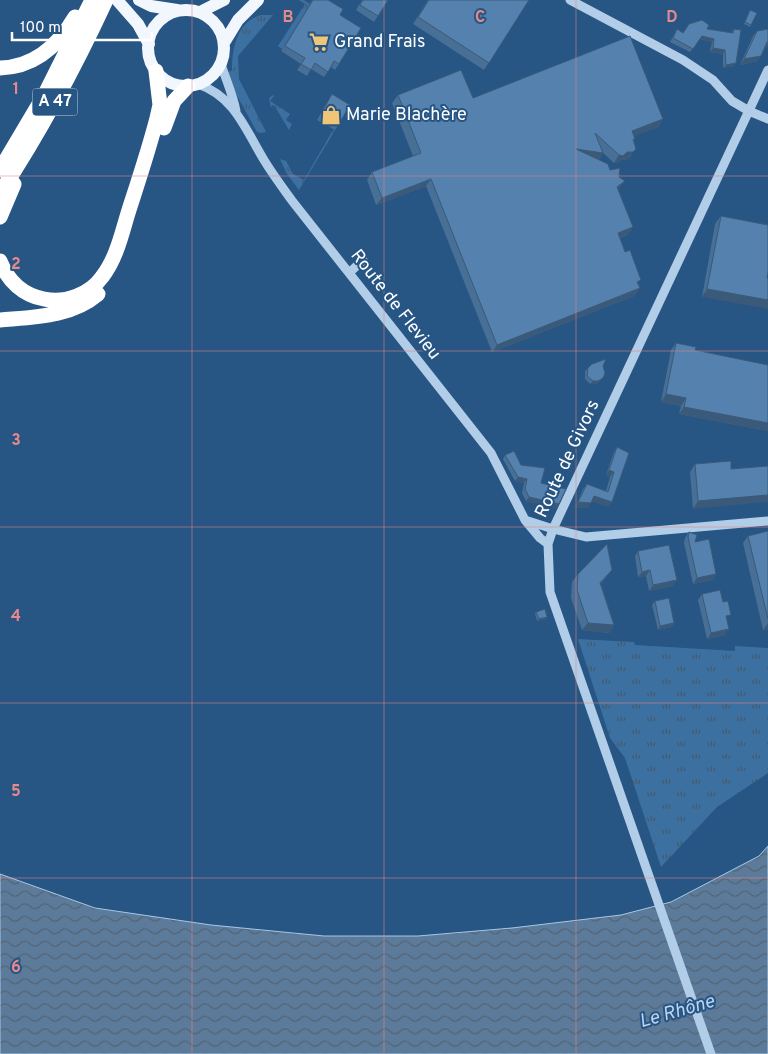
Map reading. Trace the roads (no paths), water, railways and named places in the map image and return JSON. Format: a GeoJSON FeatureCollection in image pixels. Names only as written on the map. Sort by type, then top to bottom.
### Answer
{"type":"FeatureCollection","features":[{"type":"Feature","properties":{"kind":"highway"},"geometry":{"type":"LineString","coordinates":[[0,68],[22,65],[43,55],[64,33],[84,0]]}},
{"type":"Feature","properties":{"kind":"highway","name":"A 47"},"geometry":{"type":"LineString","coordinates":[[0,193],[54,104],[80,55],[105,1]]}},
{"type":"Feature","properties":{"kind":"highway","name":"A 47"},"geometry":{"type":"LineString","coordinates":[[0,170],[45,94],[105,1]]}},
{"type":"Feature","properties":{"kind":"highway"},"geometry":{"type":"LineString","coordinates":[[0,261],[7,275],[18,287],[28,294],[44,299],[61,300],[82,294],[92,288],[102,277],[112,260],[120,239],[158,118],[160,105],[156,71]]}},
{"type":"Feature","properties":{"kind":"highway"},"geometry":{"type":"LineString","coordinates":[[0,320],[67,311],[91,300],[109,283],[124,253],[174,100],[193,85]]}},
{"type":"Feature","properties":{"kind":"highway"},"geometry":{"type":"LineString","coordinates":[[0,217],[7,198],[54,104]]}},
{"type":"Feature","properties":{"kind":"main road"},"geometry":{"type":"LineString","coordinates":[[139,0],[151,6],[180,10]]}},
{"type":"Feature","properties":{"kind":"main road"},"geometry":{"type":"LineString","coordinates":[[200,12],[224,0]]}},
{"type":"Feature","properties":{"kind":"main road"},"geometry":{"type":"LineString","coordinates":[[224,43],[238,20],[258,0]]}},
{"type":"Feature","properties":{"kind":"main road"},"geometry":{"type":"LineString","coordinates":[[105,1],[138,24],[149,44]]}},
{"type":"Feature","properties":{"kind":"main road"},"geometry":{"type":"LineString","coordinates":[[187,9],[200,12],[212,19],[216,24],[224,43],[221,64],[214,74],[193,85],[171,82],[156,71],[149,55],[152,32],[168,14],[187,9]]}},
{"type":"Feature","properties":{"kind":"street"},"geometry":{"type":"LineString","coordinates":[[570,0],[683,60],[713,80],[732,101],[749,111],[768,118]]}},
{"type":"Feature","properties":{"kind":"street","name":"Route de Flevieu"},"geometry":{"type":"LineString","coordinates":[[221,64],[226,83],[234,98],[236,112]]}},
{"type":"Feature","properties":{"kind":"street","name":"Route de Givors"},"geometry":{"type":"LineString","coordinates":[[710,1054],[550,592],[548,544],[553,529],[768,70]]}},
{"type":"Feature","properties":{"kind":"street","name":"Route de Flevieu"},"geometry":{"type":"LineString","coordinates":[[193,85],[213,90],[236,112],[264,161],[293,202],[492,453],[525,520],[540,538],[548,544]]}},
{"type":"Feature","properties":{"kind":"street"},"geometry":{"type":"LineString","coordinates":[[349,273],[363,260]]}},
{"type":"Feature","properties":{"kind":"street"},"geometry":{"type":"LineString","coordinates":[[525,520],[586,537],[768,521]]}},
{"type":"Feature","properties":{"kind":"water","name":"Le Rhône"},"geometry":{"type":"Polygon","coordinates":[[[768,846],[768,1054],[0,1054],[0,874],[95,908],[211,925],[324,936],[418,936],[512,928],[621,915],[671,902],[759,856],[768,846]]]}},
{"type":"Feature","properties":{"kind":"place","name":"Grand Frais"},"geometry":{"type":"Point","coordinates":[319,42]}},
{"type":"Feature","properties":{"kind":"place","name":"Marie Blachère"},"geometry":{"type":"Point","coordinates":[331,115]}}]}
